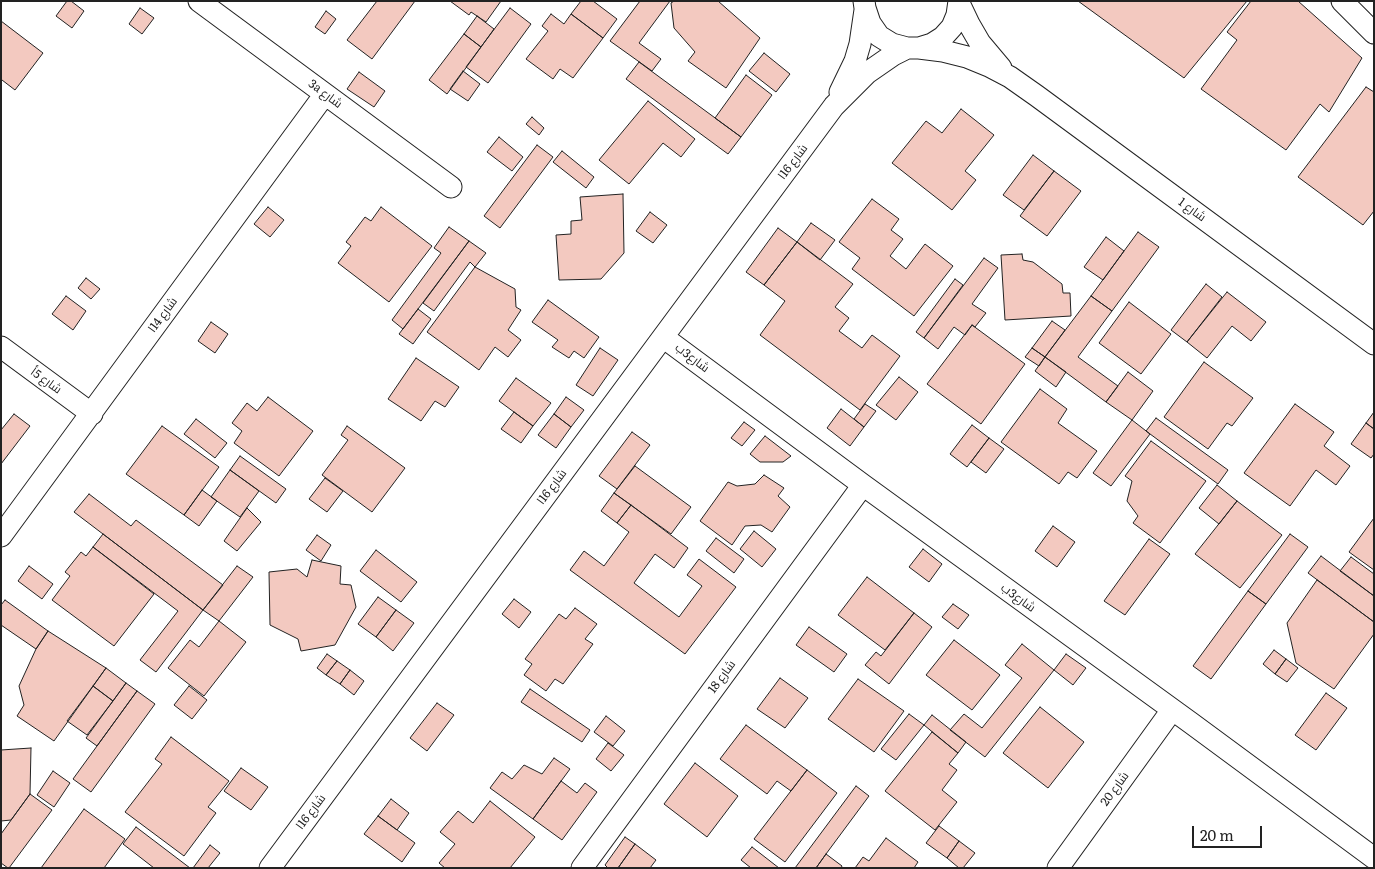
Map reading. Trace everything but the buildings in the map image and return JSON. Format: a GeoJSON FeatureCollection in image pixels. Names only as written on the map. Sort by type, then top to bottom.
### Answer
{"type":"FeatureCollection","features":[{"type":"Feature","properties":{"kind":"street","name":"3a شارع"},"geometry":{"type":"LineString","coordinates":[[199,1],[451,187]]}},
{"type":"Feature","properties":{"kind":"street"},"geometry":{"type":"LineString","coordinates":[[1342,1],[1374,33]]}},
{"type":"Feature","properties":{"kind":"street","name":"شارع 16ا"},"geometry":{"type":"LineString","coordinates":[[270,868],[834,106],[867,73],[893,55],[932,44],[943,37],[952,28],[959,2]]}},
{"type":"Feature","properties":{"kind":"street","name":"شارع 1"},"geometry":{"type":"LineString","coordinates":[[959,2],[968,24],[980,43],[1010,77]]}},
{"type":"Feature","properties":{"kind":"street","name":"شارع 16ا"},"geometry":{"type":"LineString","coordinates":[[834,106],[855,61],[860,44],[865,5]]}},
{"type":"Feature","properties":{"kind":"street","name":"شارع 1"},"geometry":{"type":"LineString","coordinates":[[865,5],[870,23],[879,36],[892,44],[943,51],[967,57],[1010,77],[1374,344]]}},
{"type":"Feature","properties":{"kind":"street","name":"شارع 14ا"},"geometry":{"type":"LineString","coordinates":[[1,536],[325,94]]}},
{"type":"Feature","properties":{"kind":"street","name":"شارع3ب"},"geometry":{"type":"LineString","coordinates":[[663,337],[862,485],[1374,858]]}},
{"type":"Feature","properties":{"kind":"street","name":"شارع 5أ"},"geometry":{"type":"LineString","coordinates":[[1,347],[92,414]]}},
{"type":"Feature","properties":{"kind":"street","name":"شارع 18"},"geometry":{"type":"LineString","coordinates":[[582,868],[862,485]]}},
{"type":"Feature","properties":{"kind":"street","name":"شارع 20"},"geometry":{"type":"LineString","coordinates":[[1058,868],[1172,710]]}}]}
